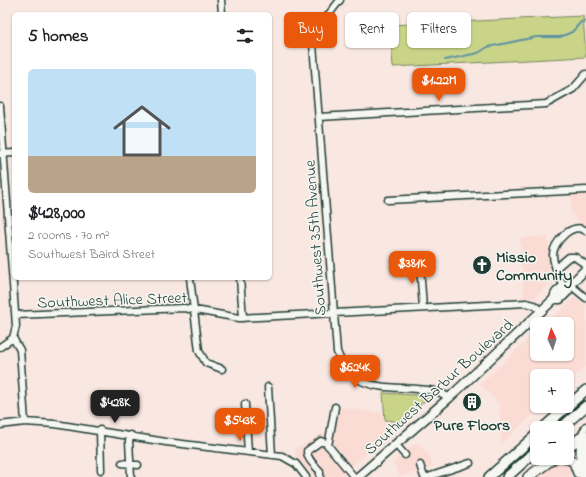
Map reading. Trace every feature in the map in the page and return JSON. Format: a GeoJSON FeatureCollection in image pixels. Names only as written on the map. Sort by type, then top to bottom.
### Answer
{"type":"FeatureCollection","features":[{"type":"Feature","properties":{"kind":"highway"},"geometry":{"type":"LineString","coordinates":[[552,421],[586,390]]}},
{"type":"Feature","properties":{"kind":"highway"},"geometry":{"type":"LineString","coordinates":[[569,421],[586,406]]}},
{"type":"Feature","properties":{"kind":"highway"},"geometry":{"type":"LineString","coordinates":[[574,443],[584,435]]}},
{"type":"Feature","properties":{"kind":"highway"},"geometry":{"type":"LineString","coordinates":[[489,477],[530,440]]}},
{"type":"Feature","properties":{"kind":"highway"},"geometry":{"type":"LineString","coordinates":[[507,477],[530,456]]}},
{"type":"Feature","properties":{"kind":"highway"},"geometry":{"type":"LineString","coordinates":[[574,462],[579,476]]}},
{"type":"Feature","properties":{"kind":"highway"},"geometry":{"type":"LineString","coordinates":[[528,477],[544,465]]}},
{"type":"Feature","properties":{"kind":"main road","name":"Southwest Barbur Boulevard"},"geometry":{"type":"LineString","coordinates":[[358,477],[396,446],[449,398],[554,299],[560,299],[568,291],[566,285],[586,269]]}},
{"type":"Feature","properties":{"kind":"street"},"geometry":{"type":"LineString","coordinates":[[221,0],[222,12]]}},
{"type":"Feature","properties":{"kind":"street","name":"Southwest 35th Avenue"},"geometry":{"type":"LineString","coordinates":[[340,0],[318,28],[313,44],[337,352],[342,363],[358,381],[384,386],[436,390],[449,398]]}},
{"type":"Feature","properties":{"kind":"street"},"geometry":{"type":"LineString","coordinates":[[318,117],[546,104],[573,89],[586,74]]}},
{"type":"Feature","properties":{"kind":"street"},"geometry":{"type":"LineString","coordinates":[[0,106],[2,154],[12,269]]}},
{"type":"Feature","properties":{"kind":"street"},"geometry":{"type":"LineString","coordinates":[[2,154],[12,153]]}},
{"type":"Feature","properties":{"kind":"street"},"geometry":{"type":"LineString","coordinates":[[388,200],[586,190]]}},
{"type":"Feature","properties":{"kind":"street"},"geometry":{"type":"LineString","coordinates":[[586,231],[582,228],[574,229],[559,240],[554,249],[556,268],[566,285],[586,298]]}},
{"type":"Feature","properties":{"kind":"street"},"geometry":{"type":"LineString","coordinates":[[556,268],[569,257],[575,257],[586,265]]}},
{"type":"Feature","properties":{"kind":"street"},"geometry":{"type":"LineString","coordinates":[[416,259],[420,266],[423,308]]}},
{"type":"Feature","properties":{"kind":"street"},"geometry":{"type":"LineString","coordinates":[[0,347],[7,344],[16,332],[13,280]]}},
{"type":"Feature","properties":{"kind":"street"},"geometry":{"type":"LineString","coordinates":[[190,280],[199,350],[206,362],[222,369]]}},
{"type":"Feature","properties":{"kind":"street"},"geometry":{"type":"LineString","coordinates":[[240,280],[243,318]]}},
{"type":"Feature","properties":{"kind":"street","name":"Southwest Alice Street"},"geometry":{"type":"LineString","coordinates":[[16,315],[177,308],[193,309],[243,318],[526,303],[534,305],[541,311]]}},
{"type":"Feature","properties":{"kind":"street"},"geometry":{"type":"LineString","coordinates":[[13,338],[20,350],[25,422]]}},
{"type":"Feature","properties":{"kind":"street"},"geometry":{"type":"LineString","coordinates":[[268,387],[272,455]]}},
{"type":"Feature","properties":{"kind":"street"},"geometry":{"type":"LineString","coordinates":[[245,404],[248,452]]}},
{"type":"Feature","properties":{"kind":"street"},"geometry":{"type":"LineString","coordinates":[[327,445],[335,407]]}},
{"type":"Feature","properties":{"kind":"street"},"geometry":{"type":"LineString","coordinates":[[0,425],[25,422],[55,424],[131,435],[166,442],[272,455],[290,460],[301,469],[306,477]]}},
{"type":"Feature","properties":{"kind":"street"},"geometry":{"type":"LineString","coordinates":[[579,476],[586,426]]}},
{"type":"Feature","properties":{"kind":"street"},"geometry":{"type":"LineString","coordinates":[[100,430],[101,470]]}},
{"type":"Feature","properties":{"kind":"street"},"geometry":{"type":"LineString","coordinates":[[131,435],[129,441],[131,477]]}},
{"type":"Feature","properties":{"kind":"street"},"geometry":{"type":"LineString","coordinates":[[320,477],[320,471],[308,458],[307,451],[318,442],[327,445],[354,477]]}},
{"type":"Feature","properties":{"kind":"street"},"geometry":{"type":"LineString","coordinates":[[396,446],[405,455]]}},
{"type":"Feature","properties":{"kind":"street"},"geometry":{"type":"LineString","coordinates":[[122,462],[138,465]]}},
{"type":"Feature","properties":{"kind":"street"},"geometry":{"type":"LineString","coordinates":[[428,477],[470,463]]}},
{"type":"Feature","properties":{"kind":"street"},"geometry":{"type":"LineString","coordinates":[[420,465],[424,477]]}},
{"type":"Feature","properties":{"kind":"shaded area"},"geometry":{"type":"Polygon","coordinates":[[[586,194],[586,228],[571,213],[571,195],[586,194]]]}},
{"type":"Feature","properties":{"kind":"shaded area"},"geometry":{"type":"Polygon","coordinates":[[[548,236],[550,283],[534,298],[524,299],[520,238],[548,236]]]}},
{"type":"Feature","properties":{"kind":"shaded area"},"geometry":{"type":"Polygon","coordinates":[[[574,298],[586,305],[586,366],[574,377],[574,369],[530,369],[530,413],[534,413],[501,444],[500,405],[480,384],[530,338],[530,361],[574,361],[574,317],[553,317],[574,298]]]}},
{"type":"Feature","properties":{"kind":"shaded area"},"geometry":{"type":"Polygon","coordinates":[[[338,407],[384,413],[385,420],[402,422],[340,477],[314,476],[296,459],[295,449],[327,432],[334,434],[338,407]]]}},
{"type":"Feature","properties":{"kind":"shaded area"},"geometry":{"type":"Polygon","coordinates":[[[416,442],[429,455],[433,467],[400,477],[393,463],[416,442]]]}},
{"type":"Feature","properties":{"kind":"shaded area"},"geometry":{"type":"Polygon","coordinates":[[[550,465],[569,465],[572,473],[570,477],[534,477],[550,465]]]}},
{"type":"Feature","properties":{"kind":"green space"},"geometry":{"type":"Polygon","coordinates":[[[583,16],[586,57],[393,67],[392,48],[399,48],[399,25],[407,24],[407,48],[471,48],[471,21],[583,16]]]}},
{"type":"Feature","properties":{"kind":"green space"},"geometry":{"type":"Polygon","coordinates":[[[383,393],[430,396],[402,422],[385,420],[383,393]]]}},
{"type":"Feature","properties":{"kind":"waterway"},"geometry":{"type":"LineString","coordinates":[[445,60],[478,53],[488,47],[536,37],[560,37],[572,32],[581,22],[586,21]]}},
{"type":"Feature","properties":{"kind":"place","name":"Missio Community"},"geometry":{"type":"Point","coordinates":[482,265]}},
{"type":"Feature","properties":{"kind":"place","name":"Pure Floors"},"geometry":{"type":"Point","coordinates":[472,402]}}]}
